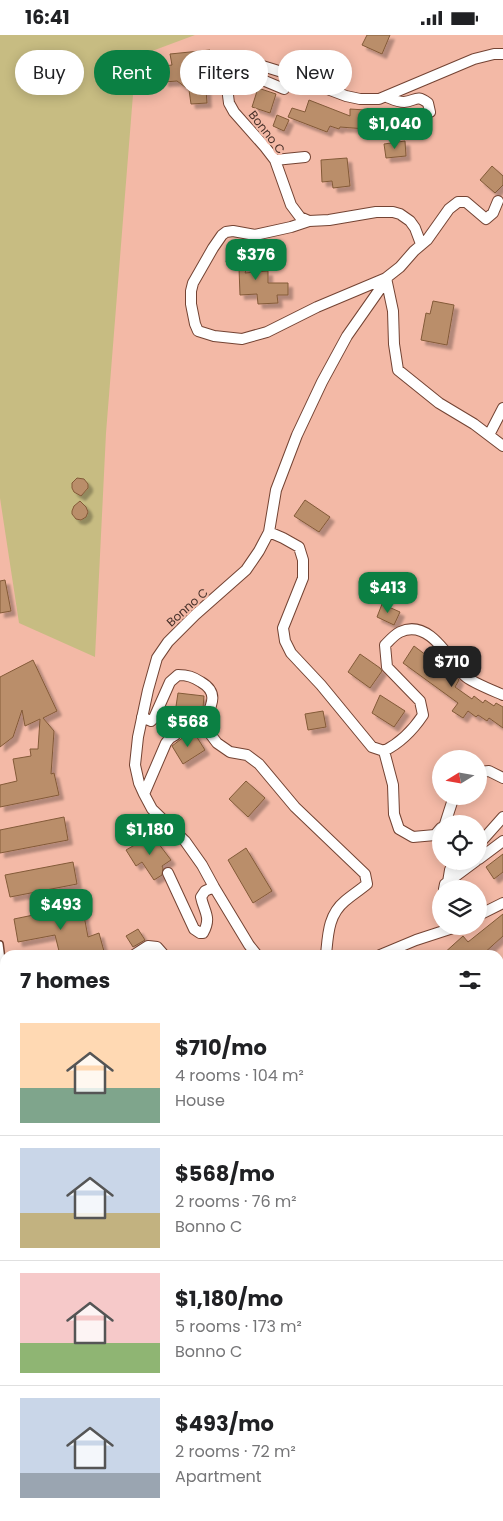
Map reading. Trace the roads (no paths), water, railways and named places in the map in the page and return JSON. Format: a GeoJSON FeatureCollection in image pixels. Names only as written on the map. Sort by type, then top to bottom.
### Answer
{"type":"FeatureCollection","features":[{"type":"Feature","properties":{"kind":"street"},"geometry":{"type":"LineString","coordinates":[[268,68],[360,99],[379,99],[474,59],[494,53],[503,54]]}},
{"type":"Feature","properties":{"kind":"street","name":"Bonno C"},"geometry":{"type":"LineString","coordinates":[[228,95],[229,103],[234,112],[266,147],[275,160],[291,205],[300,217],[309,221]]}},
{"type":"Feature","properties":{"kind":"street"},"geometry":{"type":"LineString","coordinates":[[386,97],[400,102],[416,97],[428,103],[430,112],[416,119]]}},
{"type":"Feature","properties":{"kind":"street"},"geometry":{"type":"LineString","coordinates":[[275,160],[305,157]]}},
{"type":"Feature","properties":{"kind":"street"},"geometry":{"type":"LineString","coordinates":[[421,244],[410,221],[400,214],[392,212],[376,212],[329,220],[309,221],[255,235],[233,231],[226,232],[222,235],[193,283],[191,304],[195,324],[198,331],[214,336],[242,339],[267,332],[317,307],[386,278],[427,240],[449,209],[458,202],[466,202],[486,219],[493,213],[498,201]]}},
{"type":"Feature","properties":{"kind":"street"},"geometry":{"type":"LineString","coordinates":[[386,278],[393,311],[394,344],[398,370],[439,403],[503,446]]}},
{"type":"Feature","properties":{"kind":"street","name":"Bonno C"},"geometry":{"type":"LineString","coordinates":[[254,950],[202,865],[185,841],[152,809],[139,783],[135,765],[138,737],[148,689],[157,658],[168,641],[246,570],[259,551],[269,532],[276,490],[300,427],[347,336],[386,278]]}},
{"type":"Feature","properties":{"kind":"street"},"geometry":{"type":"LineString","coordinates":[[489,435],[503,408]]}},
{"type":"Feature","properties":{"kind":"street"},"geometry":{"type":"LineString","coordinates":[[269,532],[299,547],[302,560],[303,578],[283,628],[284,641],[291,653],[321,685],[372,747],[384,751],[392,747],[414,728],[423,715],[420,701],[387,667],[385,645],[399,633],[412,629],[426,633],[453,659],[466,677],[503,695]]}},
{"type":"Feature","properties":{"kind":"street"},"geometry":{"type":"LineString","coordinates":[[142,717],[151,721],[154,718],[170,682],[178,675],[188,675],[209,687],[213,693],[204,723],[217,743],[230,752],[247,755],[259,764],[295,807],[365,874],[367,884],[336,910],[330,921],[327,950]]}},
{"type":"Feature","properties":{"kind":"street"},"geometry":{"type":"LineString","coordinates":[[144,794],[166,743],[175,735]]}},
{"type":"Feature","properties":{"kind":"street"},"geometry":{"type":"LineString","coordinates":[[384,751],[393,785],[394,814],[399,829],[413,837],[432,835]]}},
{"type":"Feature","properties":{"kind":"street"},"geometry":{"type":"LineString","coordinates":[[488,771],[503,778]]}},
{"type":"Feature","properties":{"kind":"street"},"geometry":{"type":"LineString","coordinates":[[487,835],[503,817]]}},
{"type":"Feature","properties":{"kind":"street"},"geometry":{"type":"LineString","coordinates":[[487,853],[503,841]]}},
{"type":"Feature","properties":{"kind":"street"},"geometry":{"type":"LineString","coordinates":[[452,880],[465,870]]}},
{"type":"Feature","properties":{"kind":"street"},"geometry":{"type":"LineString","coordinates":[[168,873],[194,929],[200,933],[203,933],[208,917],[201,897],[205,891],[214,887]]}},
{"type":"Feature","properties":{"kind":"street"},"geometry":{"type":"LineString","coordinates":[[487,911],[503,903]]}},
{"type":"Feature","properties":{"kind":"street"},"geometry":{"type":"LineString","coordinates":[[392,950],[432,935]]}},
{"type":"Feature","properties":{"kind":"street"},"geometry":{"type":"LineString","coordinates":[[142,950],[148,946],[157,947],[160,950]]}}]}
